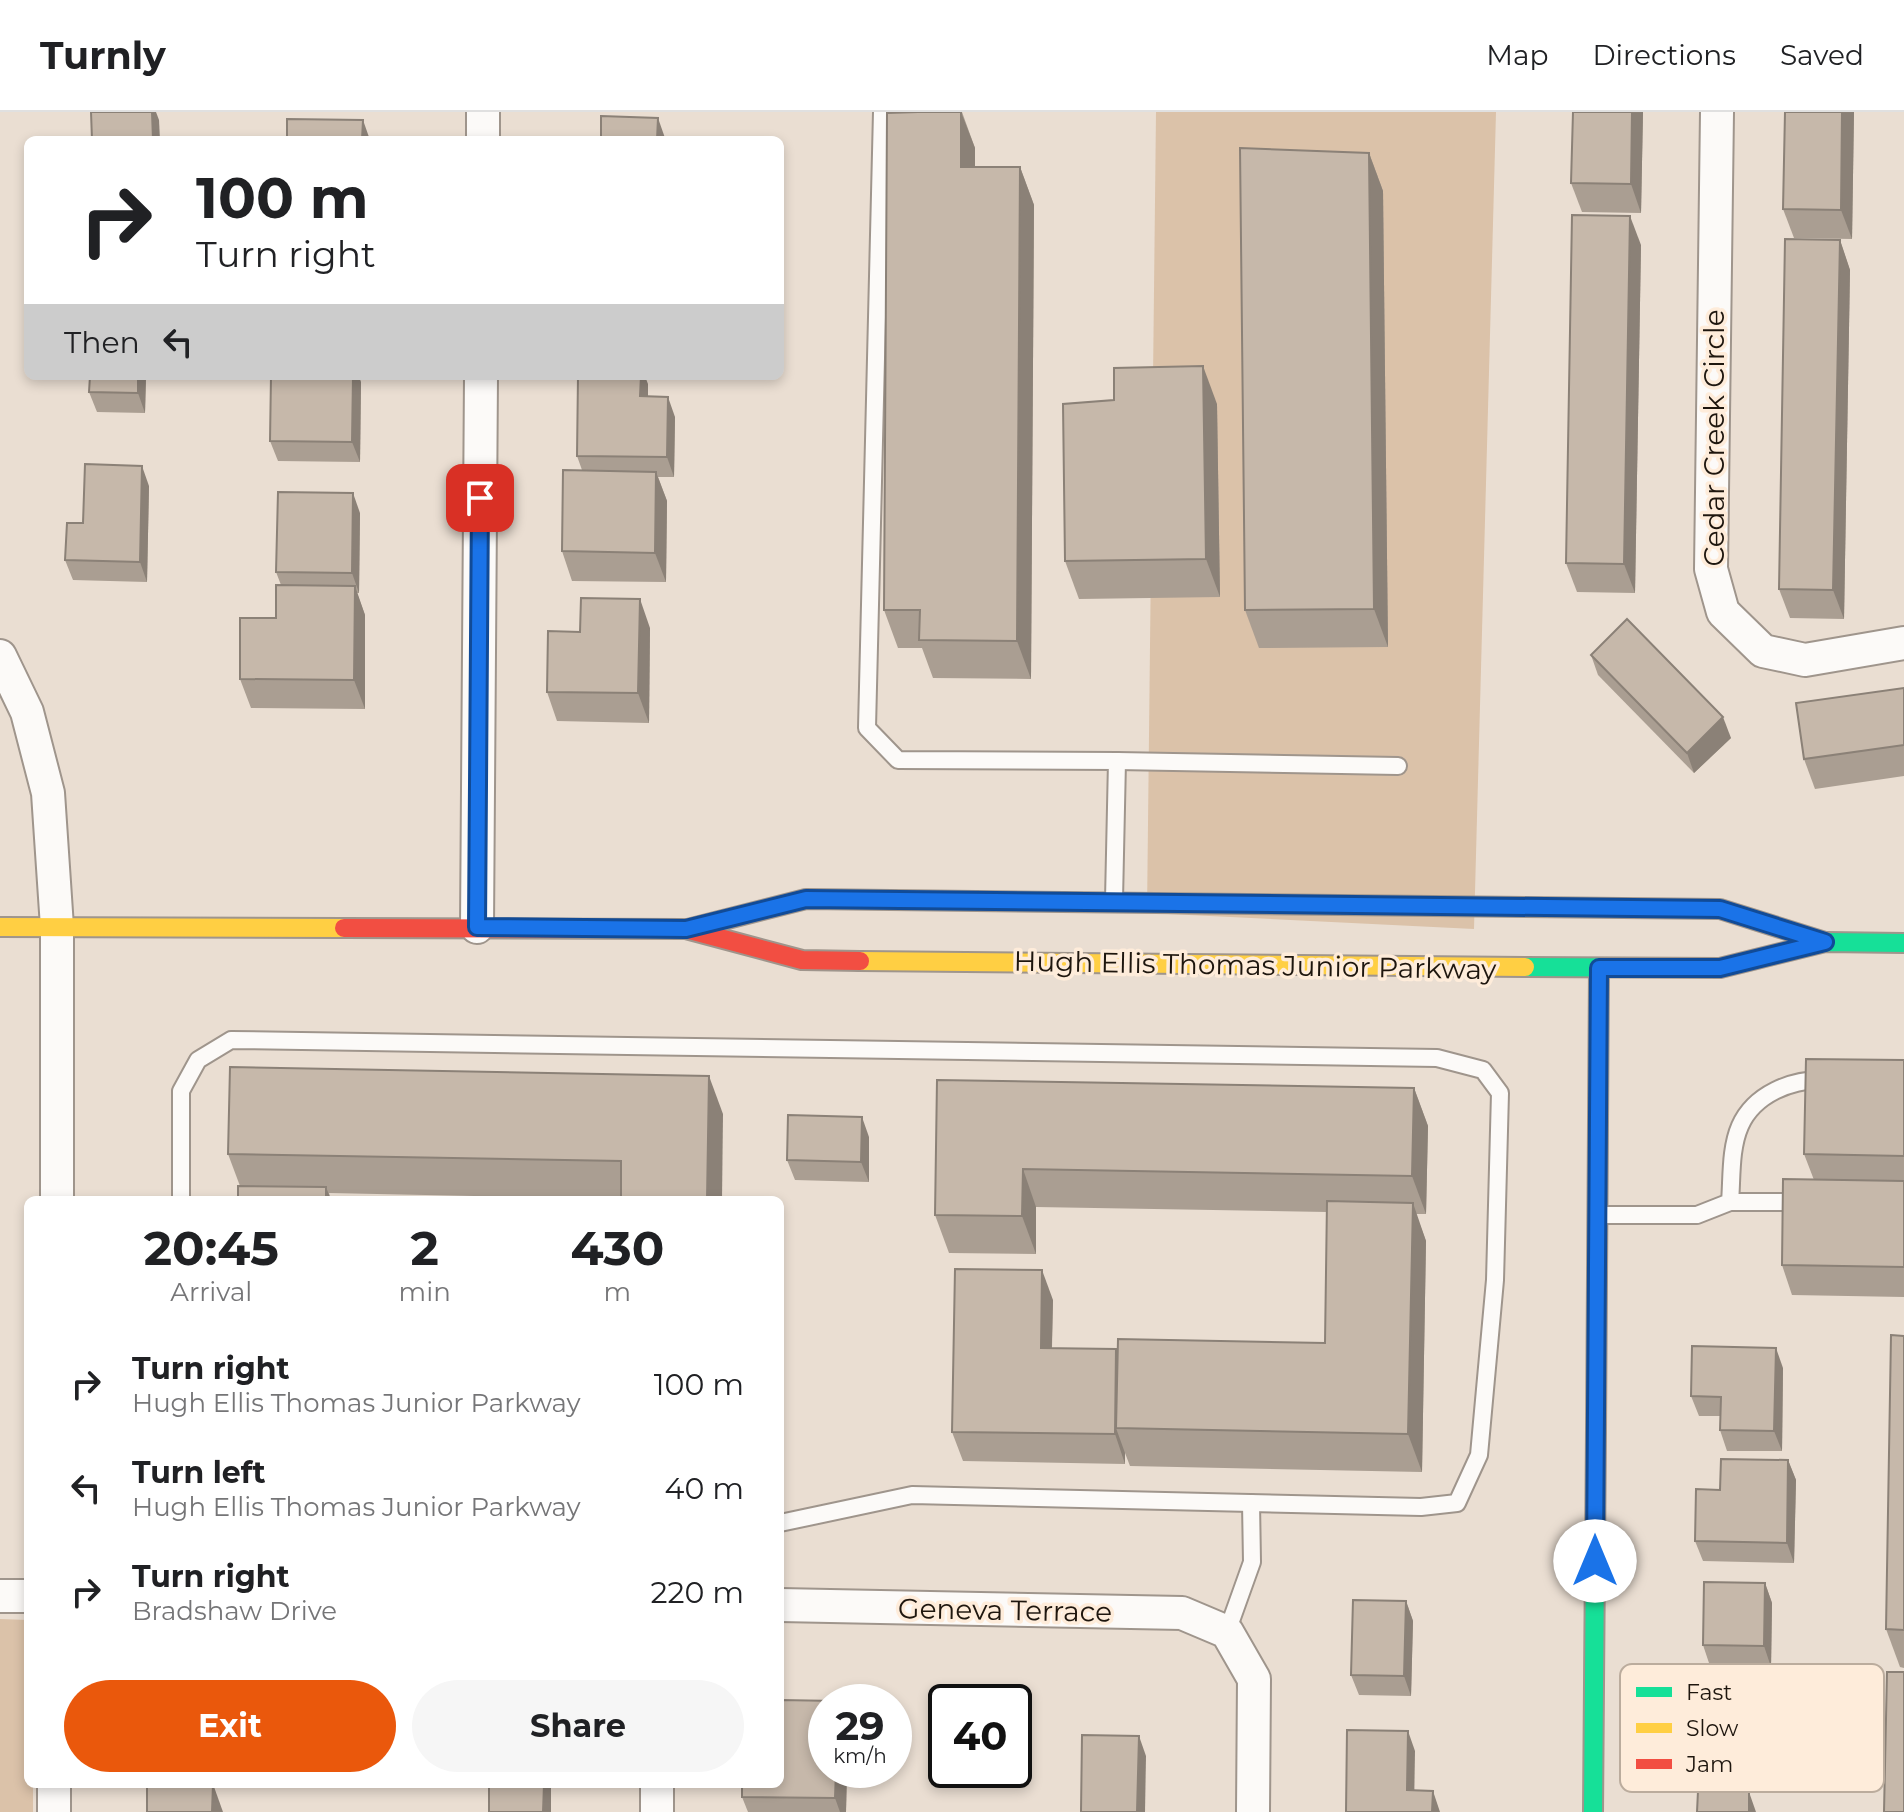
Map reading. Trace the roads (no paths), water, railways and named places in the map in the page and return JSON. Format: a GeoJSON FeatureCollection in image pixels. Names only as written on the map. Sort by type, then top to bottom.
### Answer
{"type":"FeatureCollection","features":[{"type":"Feature","properties":{"kind":"main road","name":"Hugh Ellis Thomas Junior Parkway"},"geometry":{"type":"LineString","coordinates":[[686,929],[806,899],[1113,902],[1720,909],[1825,942]]}},
{"type":"Feature","properties":{"kind":"main road","name":"Hugh Ellis Thomas Junior Parkway"},"geometry":{"type":"LineString","coordinates":[[0,927],[686,929],[802,960],[1599,968],[1720,968],[1825,942],[1904,943]]}},
{"type":"Feature","properties":{"kind":"main road"},"geometry":{"type":"LineString","coordinates":[[1593,1812],[1599,968]]}},
{"type":"Feature","properties":{"kind":"street"},"geometry":{"type":"LineString","coordinates":[[483,112],[483,136]]}},
{"type":"Feature","properties":{"kind":"street","name":"Cedar Creek Circle"},"geometry":{"type":"LineString","coordinates":[[1717,112],[1711,569],[1723,612],[1763,651],[1805,660],[1904,643]]}},
{"type":"Feature","properties":{"kind":"street"},"geometry":{"type":"LineString","coordinates":[[477,927],[481,380]]}},
{"type":"Feature","properties":{"kind":"street"},"geometry":{"type":"LineString","coordinates":[[0,656],[27,712],[48,793],[57,927],[57,1196]]}},
{"type":"Feature","properties":{"kind":"street"},"geometry":{"type":"LineString","coordinates":[[0,1596],[24,1596]]}},
{"type":"Feature","properties":{"kind":"street","name":"Geneva Terrace"},"geometry":{"type":"LineString","coordinates":[[784,1605],[1182,1613],[1227,1632]]}},
{"type":"Feature","properties":{"kind":"street"},"geometry":{"type":"LineString","coordinates":[[1227,1632],[1254,1679],[1253,1812]]}},
{"type":"Feature","properties":{"kind":"street"},"geometry":{"type":"LineString","coordinates":[[54,1788],[54,1812]]}},
{"type":"Feature","properties":{"kind":"street"},"geometry":{"type":"LineString","coordinates":[[657,1788],[657,1812]]}},
{"type":"Feature","properties":{"kind":"lane"},"geometry":{"type":"LineString","coordinates":[[882,112],[867,728],[898,760],[1398,766]]}},
{"type":"Feature","properties":{"kind":"lane"},"geometry":{"type":"LineString","coordinates":[[1113,902],[1117,761]]}},
{"type":"Feature","properties":{"kind":"lane"},"geometry":{"type":"LineString","coordinates":[[181,1196],[181,1091],[198,1060],[231,1040],[1437,1058],[1483,1070],[1500,1093],[1495,1280],[1479,1455],[1457,1503],[1421,1507],[912,1495],[784,1522]]}},
{"type":"Feature","properties":{"kind":"lane"},"geometry":{"type":"LineString","coordinates":[[1730,1202],[1734,1152],[1740,1125],[1762,1100],[1790,1082],[1846,1081]]}},
{"type":"Feature","properties":{"kind":"lane"},"geometry":{"type":"LineString","coordinates":[[1597,1215],[1697,1215],[1730,1202],[1825,1202]]}},
{"type":"Feature","properties":{"kind":"lane"},"geometry":{"type":"LineString","coordinates":[[1227,1632],[1252,1562],[1251,1503]]}}]}
